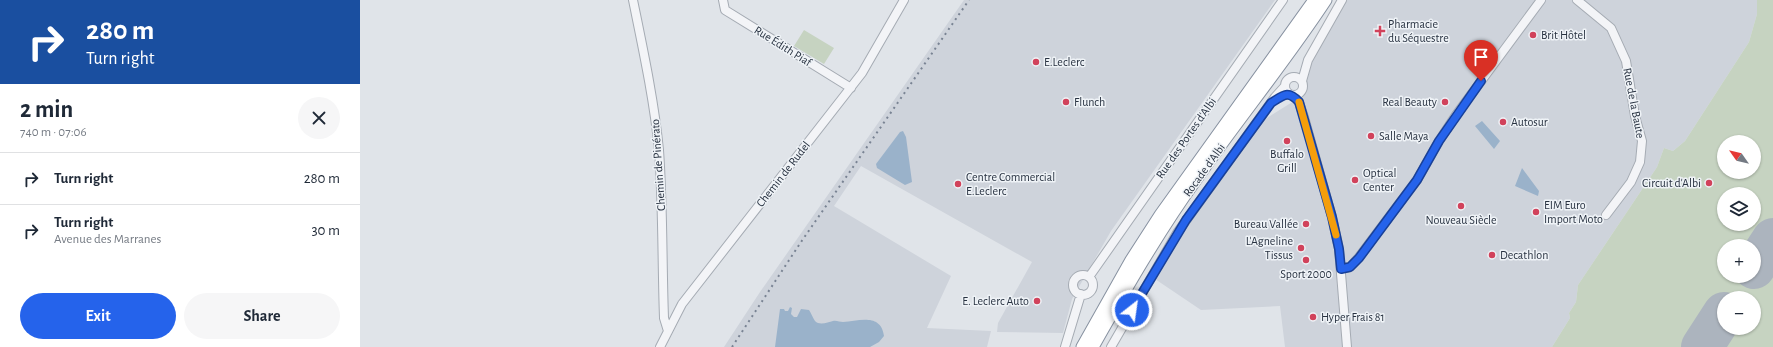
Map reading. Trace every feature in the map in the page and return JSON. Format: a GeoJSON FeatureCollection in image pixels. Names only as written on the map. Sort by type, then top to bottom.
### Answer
{"type":"FeatureCollection","features":[{"type":"Feature","properties":{"kind":"highway","name":"Rocade d'Albi"},"geometry":{"type":"LineString","coordinates":[[1082,347],[1131,260],[1160,215],[1189,172],[1306,14],[1314,0]]}},
{"type":"Feature","properties":{"kind":"highway","name":"Rocade d'Albi"},"geometry":{"type":"LineString","coordinates":[[1093,347],[1168,220],[1198,176],[1302,37],[1326,0]]}},
{"type":"Feature","properties":{"kind":"street","name":"Chemin de Pinérato"},"geometry":{"type":"LineString","coordinates":[[633,0],[651,96],[659,150],[664,318],[668,331]]}},
{"type":"Feature","properties":{"kind":"street","name":"Rue Édith Piaf"},"geometry":{"type":"LineString","coordinates":[[723,0],[725,10],[851,88]]}},
{"type":"Feature","properties":{"kind":"street"},"geometry":{"type":"LineString","coordinates":[[894,0],[903,2]]}},
{"type":"Feature","properties":{"kind":"street","name":"Rue des Portes d'Albi"},"geometry":{"type":"LineString","coordinates":[[1089,276],[1283,0]]}},
{"type":"Feature","properties":{"kind":"street"},"geometry":{"type":"LineString","coordinates":[[1342,0],[1308,60],[1302,81],[1303,87],[1299,102],[1332,217],[1339,249],[1347,347]]}},
{"type":"Feature","properties":{"kind":"street"},"geometry":{"type":"LineString","coordinates":[[1341,269],[1350,267],[1359,258],[1417,180],[1439,141],[1456,115],[1541,0]]}},
{"type":"Feature","properties":{"kind":"street","name":"Rue de la Baute"},"geometry":{"type":"LineString","coordinates":[[1577,0],[1611,28],[1626,61],[1635,116],[1642,141],[1640,162],[1631,182],[1606,215]]}},
{"type":"Feature","properties":{"kind":"street","name":"Chemin de Rudel"},"geometry":{"type":"LineString","coordinates":[[660,347],[682,304],[862,73],[903,2]]}},
{"type":"Feature","properties":{"kind":"street"},"geometry":{"type":"LineString","coordinates":[[1112,347],[1177,233],[1284,86],[1286,81],[1308,60]]}},
{"type":"Feature","properties":{"kind":"street"},"geometry":{"type":"LineString","coordinates":[[1291,77],[1297,77],[1302,81]]}},
{"type":"Feature","properties":{"kind":"street"},"geometry":{"type":"LineString","coordinates":[[1284,86],[1299,102]]}},
{"type":"Feature","properties":{"kind":"street"},"geometry":{"type":"LineString","coordinates":[[1271,103],[1291,94],[1301,92]]}},
{"type":"Feature","properties":{"kind":"street"},"geometry":{"type":"LineString","coordinates":[[1081,275],[1089,276],[1093,282],[1092,288],[1088,293],[1081,294],[1075,289],[1075,280],[1081,275]]}},
{"type":"Feature","properties":{"kind":"street"},"geometry":{"type":"LineString","coordinates":[[1065,347],[1081,294]]}},
{"type":"Feature","properties":{"kind":"shaded area"},"geometry":{"type":"Polygon","coordinates":[[[964,0],[1275,0],[1111,231],[1072,299],[1063,333],[997,332],[998,323],[1032,262],[861,166],[834,206],[951,276],[927,328],[991,331],[987,347],[724,347],[760,292],[964,0]]]}},
{"type":"Feature","properties":{"kind":"shaded area"},"geometry":{"type":"Polygon","coordinates":[[[1345,0],[1757,0],[1757,14],[1749,42],[1685,141],[1673,151],[1664,148],[1657,167],[1578,285],[1576,302],[1569,313],[1570,318],[1552,347],[1285,347],[1280,306],[1201,310],[1155,279],[1191,218],[1259,123],[1294,101],[1306,73],[1345,0]]]}},
{"type":"Feature","properties":{"kind":"green space","name":"Circuit d'Albi"},"geometry":{"type":"Polygon","coordinates":[[[1757,0],[1773,0],[1773,347],[1552,347],[1570,318],[1569,313],[1576,302],[1578,285],[1657,167],[1664,148],[1673,151],[1685,141],[1749,42],[1757,14],[1757,0]]]}},
{"type":"Feature","properties":{"kind":"green space"},"geometry":{"type":"Polygon","coordinates":[[[804,30],[834,48],[824,64],[794,46],[804,30]]]}},
{"type":"Feature","properties":{"kind":"water"},"geometry":{"type":"Polygon","coordinates":[[[1482,121],[1500,141],[1494,149],[1475,126],[1482,121]]]}},
{"type":"Feature","properties":{"kind":"water"},"geometry":{"type":"Polygon","coordinates":[[[903,131],[906,137],[912,182],[905,185],[877,168],[876,164],[900,132],[903,131]]]}},
{"type":"Feature","properties":{"kind":"water"},"geometry":{"type":"Polygon","coordinates":[[[1522,168],[1539,191],[1538,196],[1515,186],[1522,168]]]}},
{"type":"Feature","properties":{"kind":"water"},"geometry":{"type":"Polygon","coordinates":[[[790,307],[792,308],[791,314],[794,317],[797,317],[801,309],[809,310],[815,321],[819,323],[834,321],[874,321],[879,324],[884,336],[879,342],[870,347],[775,347],[780,309],[788,311],[790,307]]]}},
{"type":"Feature","properties":{"kind":"runway"},"geometry":{"type":"LineString","coordinates":[[1761,257],[1773,239]]}},
{"type":"Feature","properties":{"kind":"runway"},"geometry":{"type":"LineString","coordinates":[[1702,347],[1717,324]]}},
{"type":"Feature","properties":{"kind":"railway"},"geometry":{"type":"LineString","coordinates":[[732,347],[801,242],[969,0]]}},
{"type":"Feature","properties":{"kind":"slow traffic"},"geometry":{"type":"LineString","coordinates":[[1299,102],[1336,235]]}},
{"type":"Feature","properties":{"kind":"place","name":"Pharmacie du Séquestre"},"geometry":{"type":"Point","coordinates":[1380,31]}},
{"type":"Feature","properties":{"kind":"place","name":"Brit Hôtel"},"geometry":{"type":"Point","coordinates":[1533,35]}},
{"type":"Feature","properties":{"kind":"place","name":"E.Leclerc"},"geometry":{"type":"Point","coordinates":[1036,62]}},
{"type":"Feature","properties":{"kind":"place","name":"Flunch"},"geometry":{"type":"Point","coordinates":[1066,102]}},
{"type":"Feature","properties":{"kind":"place","name":"Real Beauty"},"geometry":{"type":"Point","coordinates":[1445,102]}},
{"type":"Feature","properties":{"kind":"place","name":"Autosur"},"geometry":{"type":"Point","coordinates":[1503,122]}},
{"type":"Feature","properties":{"kind":"place","name":"Salle Maya"},"geometry":{"type":"Point","coordinates":[1371,136]}},
{"type":"Feature","properties":{"kind":"place","name":"Buffalo Grill"},"geometry":{"type":"Point","coordinates":[1287,141]}},
{"type":"Feature","properties":{"kind":"place","name":"Optical Center"},"geometry":{"type":"Point","coordinates":[1355,180]}},
{"type":"Feature","properties":{"kind":"place","name":"Circuit d'Albi"},"geometry":{"type":"Point","coordinates":[1709,183]}},
{"type":"Feature","properties":{"kind":"place","name":"Centre Commercial E.Leclerc"},"geometry":{"type":"Point","coordinates":[958,184]}},
{"type":"Feature","properties":{"kind":"place","name":"Nouveau Siècle"},"geometry":{"type":"Point","coordinates":[1461,206]}},
{"type":"Feature","properties":{"kind":"place","name":"EIM Euro Import Moto"},"geometry":{"type":"Point","coordinates":[1536,212]}},
{"type":"Feature","properties":{"kind":"place","name":"Bureau Vallée"},"geometry":{"type":"Point","coordinates":[1306,224]}},
{"type":"Feature","properties":{"kind":"place","name":"L'Agneline Tissus"},"geometry":{"type":"Point","coordinates":[1301,248]}},
{"type":"Feature","properties":{"kind":"place","name":"Decathlon"},"geometry":{"type":"Point","coordinates":[1492,255]}},
{"type":"Feature","properties":{"kind":"place","name":"Sport 2000"},"geometry":{"type":"Point","coordinates":[1306,260]}},
{"type":"Feature","properties":{"kind":"place","name":"E. Leclerc Auto"},"geometry":{"type":"Point","coordinates":[1037,301]}},
{"type":"Feature","properties":{"kind":"place","name":"Hyper Frais 81"},"geometry":{"type":"Point","coordinates":[1313,317]}},
{"type":"Feature","properties":{"kind":"route"},"geometry":{"type":"LineString","coordinates":[[1132,310],[1194,206],[1271,103],[1290,94],[1293,95],[1299,102],[1332,217],[1339,249],[1341,269],[1350,267],[1359,258],[1417,180],[1439,141],[1481,81]]}}]}
